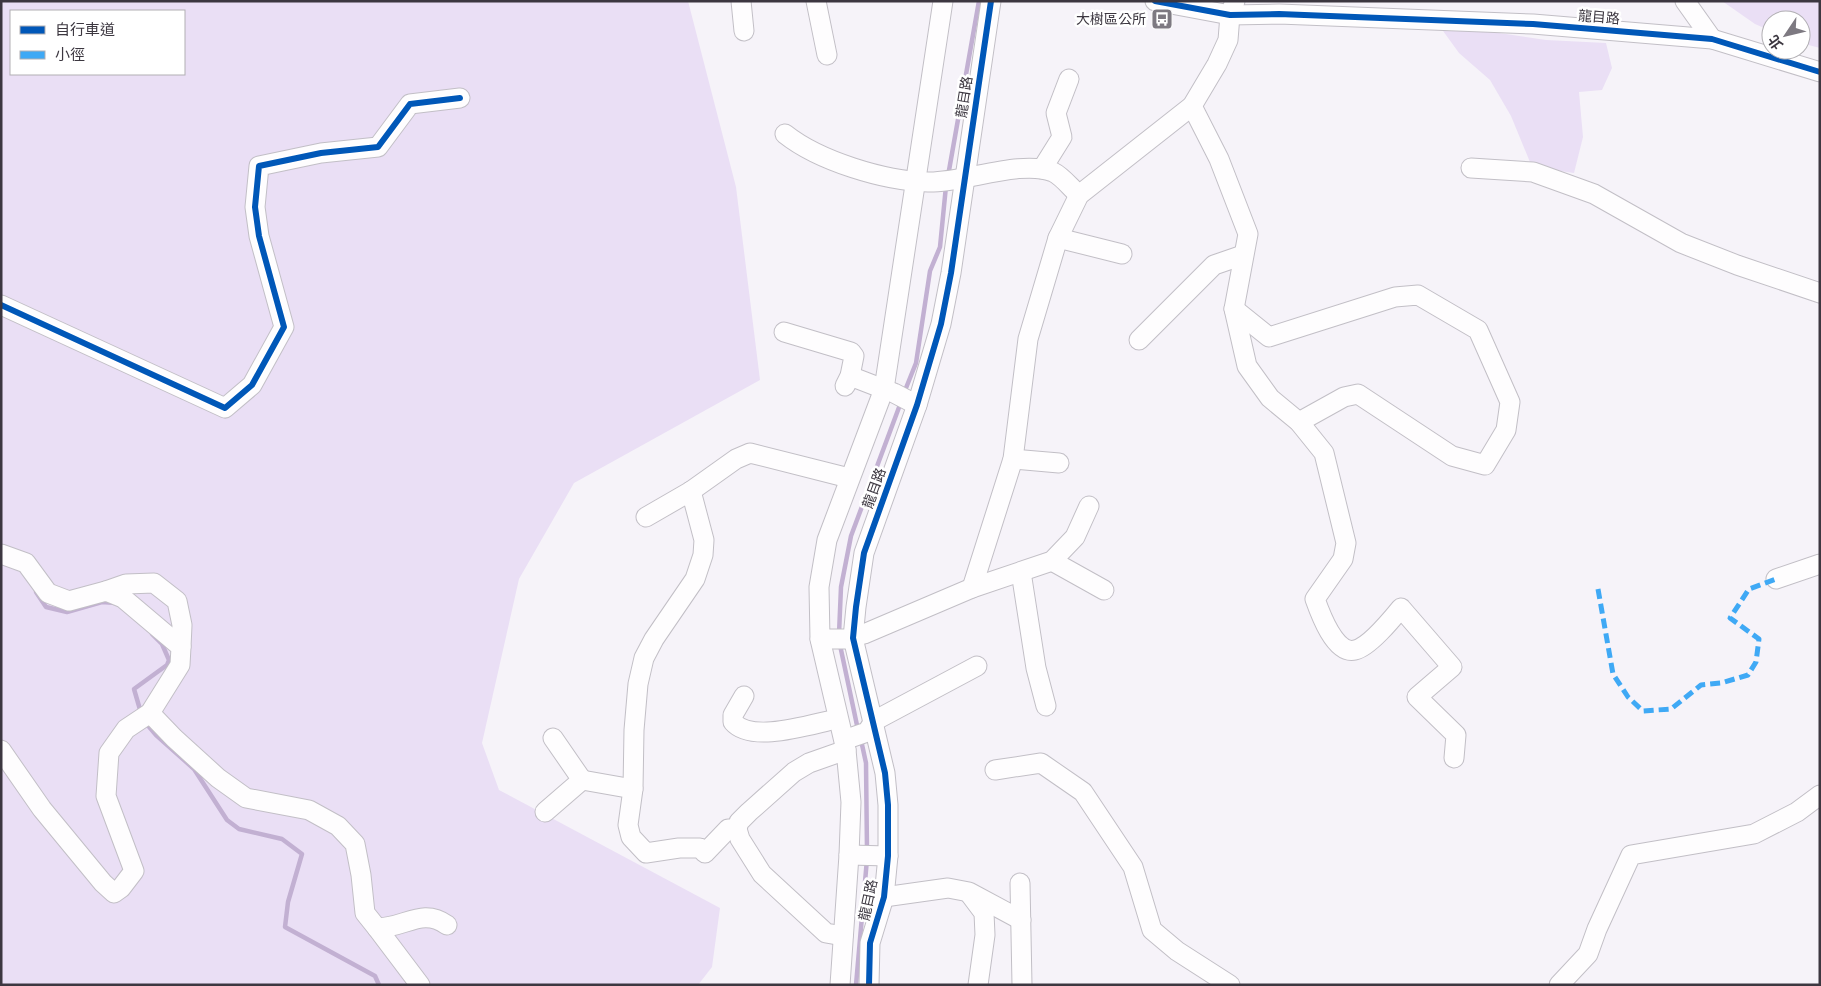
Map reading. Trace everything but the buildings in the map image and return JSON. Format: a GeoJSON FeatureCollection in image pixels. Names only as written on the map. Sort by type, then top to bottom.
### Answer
{"type":"FeatureCollection","features":[{"type":"Feature","properties":{"kind":"street"},"geometry":{"type":"LineString","coordinates":[[741,1],[744,31]]}},
{"type":"Feature","properties":{"kind":"street"},"geometry":{"type":"LineString","coordinates":[[816,1],[827,55]]}},
{"type":"Feature","properties":{"kind":"street","name":"龍目路"},"geometry":{"type":"LineString","coordinates":[[840,985],[842,936],[853,855],[850,802],[856,736],[837,639],[819,587],[827,540],[849,478],[889,391],[921,181],[943,1]]}},
{"type":"Feature","properties":{"kind":"street","name":"龍目路"},"geometry":{"type":"LineString","coordinates":[[869,985],[870,943],[884,897],[888,805],[885,773],[856,736],[838,719],[837,639],[941,324],[951,273],[959,180],[991,1]]}},
{"type":"Feature","properties":{"kind":"street","name":"龍目路"},"geometry":{"type":"LineString","coordinates":[[1155,1],[1233,8],[1281,8],[1533,24],[1712,39],[1820,72]]}},
{"type":"Feature","properties":{"kind":"street"},"geometry":{"type":"LineString","coordinates":[[1685,1],[1712,39]]}},
{"type":"Feature","properties":{"kind":"street"},"geometry":{"type":"LineString","coordinates":[[972,588],[1013,459],[1028,339],[1058,238],[1079,195],[1192,106],[1228,40],[1233,8]]}},
{"type":"Feature","properties":{"kind":"street"},"geometry":{"type":"LineString","coordinates":[[1042,169],[1062,137],[1056,114],[1068,79]]}},
{"type":"Feature","properties":{"kind":"street"},"geometry":{"type":"LineString","coordinates":[[1,305],[224,408],[252,385],[284,328],[259,236],[255,207],[259,166],[322,153],[378,147],[410,104],[460,98]]}},
{"type":"Feature","properties":{"kind":"street"},"geometry":{"type":"LineString","coordinates":[[1192,106],[1219,159],[1248,234],[1234,309],[1247,366],[1270,398],[1299,422],[1324,453],[1346,543],[1343,559],[1315,598],[1321,617],[1337,643],[1345,650],[1356,650],[1384,630],[1401,608],[1452,667],[1417,697],[1456,734],[1454,758]]}},
{"type":"Feature","properties":{"kind":"street"},"geometry":{"type":"LineString","coordinates":[[785,134],[800,146],[854,169],[921,181],[959,180],[990,173],[1042,169],[1055,173],[1079,195]]}},
{"type":"Feature","properties":{"kind":"street"},"geometry":{"type":"LineString","coordinates":[[1471,168],[1533,172],[1594,194],[1681,243],[1737,265],[1820,293]]}},
{"type":"Feature","properties":{"kind":"street"},"geometry":{"type":"LineString","coordinates":[[1058,238],[1122,254]]}},
{"type":"Feature","properties":{"kind":"street"},"geometry":{"type":"LineString","coordinates":[[1139,340],[1214,265],[1243,255]]}},
{"type":"Feature","properties":{"kind":"street"},"geometry":{"type":"LineString","coordinates":[[1234,309],[1269,337],[1396,297],[1418,295],[1478,330],[1510,402],[1506,430],[1485,465],[1452,456],[1358,394],[1344,396],[1299,422]]}},
{"type":"Feature","properties":{"kind":"street"},"geometry":{"type":"LineString","coordinates":[[784,332],[851,352],[854,356],[848,381],[889,391],[915,405]]}},
{"type":"Feature","properties":{"kind":"street"},"geometry":{"type":"LineString","coordinates":[[646,517],[691,491],[736,459],[750,453],[849,478]]}},
{"type":"Feature","properties":{"kind":"street"},"geometry":{"type":"LineString","coordinates":[[1013,459],[1059,463]]}},
{"type":"Feature","properties":{"kind":"street"},"geometry":{"type":"LineString","coordinates":[[691,491],[704,540],[703,555],[695,580],[654,639],[644,658],[638,684],[634,730],[633,789],[628,825],[631,837],[646,853],[679,848],[700,848],[705,853],[728,829],[737,830]]}},
{"type":"Feature","properties":{"kind":"street"},"geometry":{"type":"LineString","coordinates":[[837,639],[972,588],[1052,561],[1075,537],[1089,506]]}},
{"type":"Feature","properties":{"kind":"street"},"geometry":{"type":"LineString","coordinates":[[1,554],[26,563],[48,593],[69,601],[126,584],[154,583],[176,601],[182,624],[180,665],[150,713],[126,729],[109,753],[106,796],[134,871],[121,888],[114,892],[103,883],[42,809],[1,750]]}},
{"type":"Feature","properties":{"kind":"street"},"geometry":{"type":"LineString","coordinates":[[1052,561],[1104,590]]}},
{"type":"Feature","properties":{"kind":"street"},"geometry":{"type":"LineString","coordinates":[[1776,579],[1820,564]]}},
{"type":"Feature","properties":{"kind":"street"},"geometry":{"type":"LineString","coordinates":[[1021,572],[1036,668],[1046,706]]}},
{"type":"Feature","properties":{"kind":"street"},"geometry":{"type":"LineString","coordinates":[[106,591],[122,598],[181,647]]}},
{"type":"Feature","properties":{"kind":"street"},"geometry":{"type":"LineString","coordinates":[[842,936],[826,933],[762,874],[740,839],[737,830],[739,822],[794,772],[977,666]]}},
{"type":"Feature","properties":{"kind":"street"},"geometry":{"type":"LineString","coordinates":[[744,696],[733,715],[733,722],[741,730],[758,733],[838,719]]}},
{"type":"Feature","properties":{"kind":"street"},"geometry":{"type":"LineString","coordinates":[[150,713],[218,778],[246,798],[309,810],[338,826],[355,844],[365,913],[420,985]]}},
{"type":"Feature","properties":{"kind":"street"},"geometry":{"type":"LineString","coordinates":[[553,738],[582,780],[633,789]]}},
{"type":"Feature","properties":{"kind":"street"},"geometry":{"type":"LineString","coordinates":[[994,770],[1041,763],[1083,792],[1133,867],[1152,930],[1177,952],[1230,985]]}},
{"type":"Feature","properties":{"kind":"street"},"geometry":{"type":"LineString","coordinates":[[545,812],[582,780]]}},
{"type":"Feature","properties":{"kind":"street"},"geometry":{"type":"LineString","coordinates":[[1560,985],[1588,954],[1597,929],[1631,855],[1754,834],[1797,812],[1820,795]]}},
{"type":"Feature","properties":{"kind":"street"},"geometry":{"type":"LineString","coordinates":[[853,855],[885,857]]}},
{"type":"Feature","properties":{"kind":"street"},"geometry":{"type":"LineString","coordinates":[[1020,883],[1022,985]]}},
{"type":"Feature","properties":{"kind":"street"},"geometry":{"type":"LineString","coordinates":[[884,897],[948,888],[969,892],[1021,920]]}},
{"type":"Feature","properties":{"kind":"street"},"geometry":{"type":"LineString","coordinates":[[969,892],[984,913],[985,935],[978,985]]}},
{"type":"Feature","properties":{"kind":"street"},"geometry":{"type":"LineString","coordinates":[[377,928],[388,928],[427,916],[436,918],[447,925]]}},
{"type":"Feature","properties":{"kind":"shaded area"},"geometry":{"type":"Polygon","coordinates":[[[1,1],[688,1],[736,187],[760,380],[574,483],[519,579],[482,743],[499,790],[720,908],[712,967],[698,985],[1,985],[1,1]]]}},
{"type":"Feature","properties":{"kind":"shaded area"},"geometry":{"type":"Polygon","coordinates":[[[1722,1],[1820,1],[1820,48],[1811,46],[1811,10],[1761,10],[1761,27],[1722,1]]]}},
{"type":"Feature","properties":{"kind":"shaded area"},"geometry":{"type":"Polygon","coordinates":[[[1438,24],[1546,40],[1606,43],[1612,68],[1602,90],[1579,92],[1583,137],[1574,173],[1532,167],[1511,116],[1490,80],[1459,53],[1438,24]]]}},
{"type":"Feature","properties":{"kind":"waterway"},"geometry":{"type":"LineString","coordinates":[[948,176],[979,1]]}},
{"type":"Feature","properties":{"kind":"waterway"},"geometry":{"type":"LineString","coordinates":[[904,393],[916,363],[930,271],[940,247],[946,186]]}},
{"type":"Feature","properties":{"kind":"waterway"},"geometry":{"type":"LineString","coordinates":[[839,634],[841,587],[851,536],[901,402]]}},
{"type":"Feature","properties":{"kind":"waterway"},"geometry":{"type":"LineString","coordinates":[[36,592],[46,607],[67,612],[102,602],[116,603]]}},
{"type":"Feature","properties":{"kind":"waterway"},"geometry":{"type":"LineString","coordinates":[[141,713],[134,689],[167,665],[169,660],[162,644],[152,634]]}},
{"type":"Feature","properties":{"kind":"waterway"},"geometry":{"type":"LineString","coordinates":[[840,645],[858,730]]}},
{"type":"Feature","properties":{"kind":"waterway"},"geometry":{"type":"LineString","coordinates":[[145,722],[156,735],[194,769],[227,820],[239,829],[282,839],[302,854],[288,902],[285,927],[375,976],[379,985]]}},
{"type":"Feature","properties":{"kind":"waterway"},"geometry":{"type":"LineString","coordinates":[[861,740],[866,763],[867,851]]}},
{"type":"Feature","properties":{"kind":"waterway"},"geometry":{"type":"LineString","coordinates":[[856,985],[867,859]]}},
{"type":"Feature","properties":{"kind":"marked path"},"geometry":{"type":"LineString","coordinates":[[1598,589],[1613,674],[1628,697],[1643,711],[1671,709],[1701,685],[1721,683],[1748,675],[1756,662],[1759,639],[1730,618],[1749,589],[1776,579]]}},
{"type":"Feature","properties":{"kind":"cycle path"},"geometry":{"type":"LineString","coordinates":[[869,985],[870,943],[884,897],[888,856],[888,805],[885,773],[853,638],[856,607],[864,553],[917,405],[941,324],[951,273],[991,1]]}},
{"type":"Feature","properties":{"kind":"cycle path"},"geometry":{"type":"LineString","coordinates":[[1155,1],[1230,15],[1279,14],[1533,24],[1712,39],[1820,72]]}},
{"type":"Feature","properties":{"kind":"cycle path"},"geometry":{"type":"LineString","coordinates":[[1,305],[225,408],[252,385],[284,327],[259,236],[255,207],[259,166],[321,153],[378,147],[410,104],[460,98]]}},
{"type":"Feature","properties":{"kind":"place","name":"大樹區公所"},"geometry":{"type":"Point","coordinates":[1162,19]}}]}
